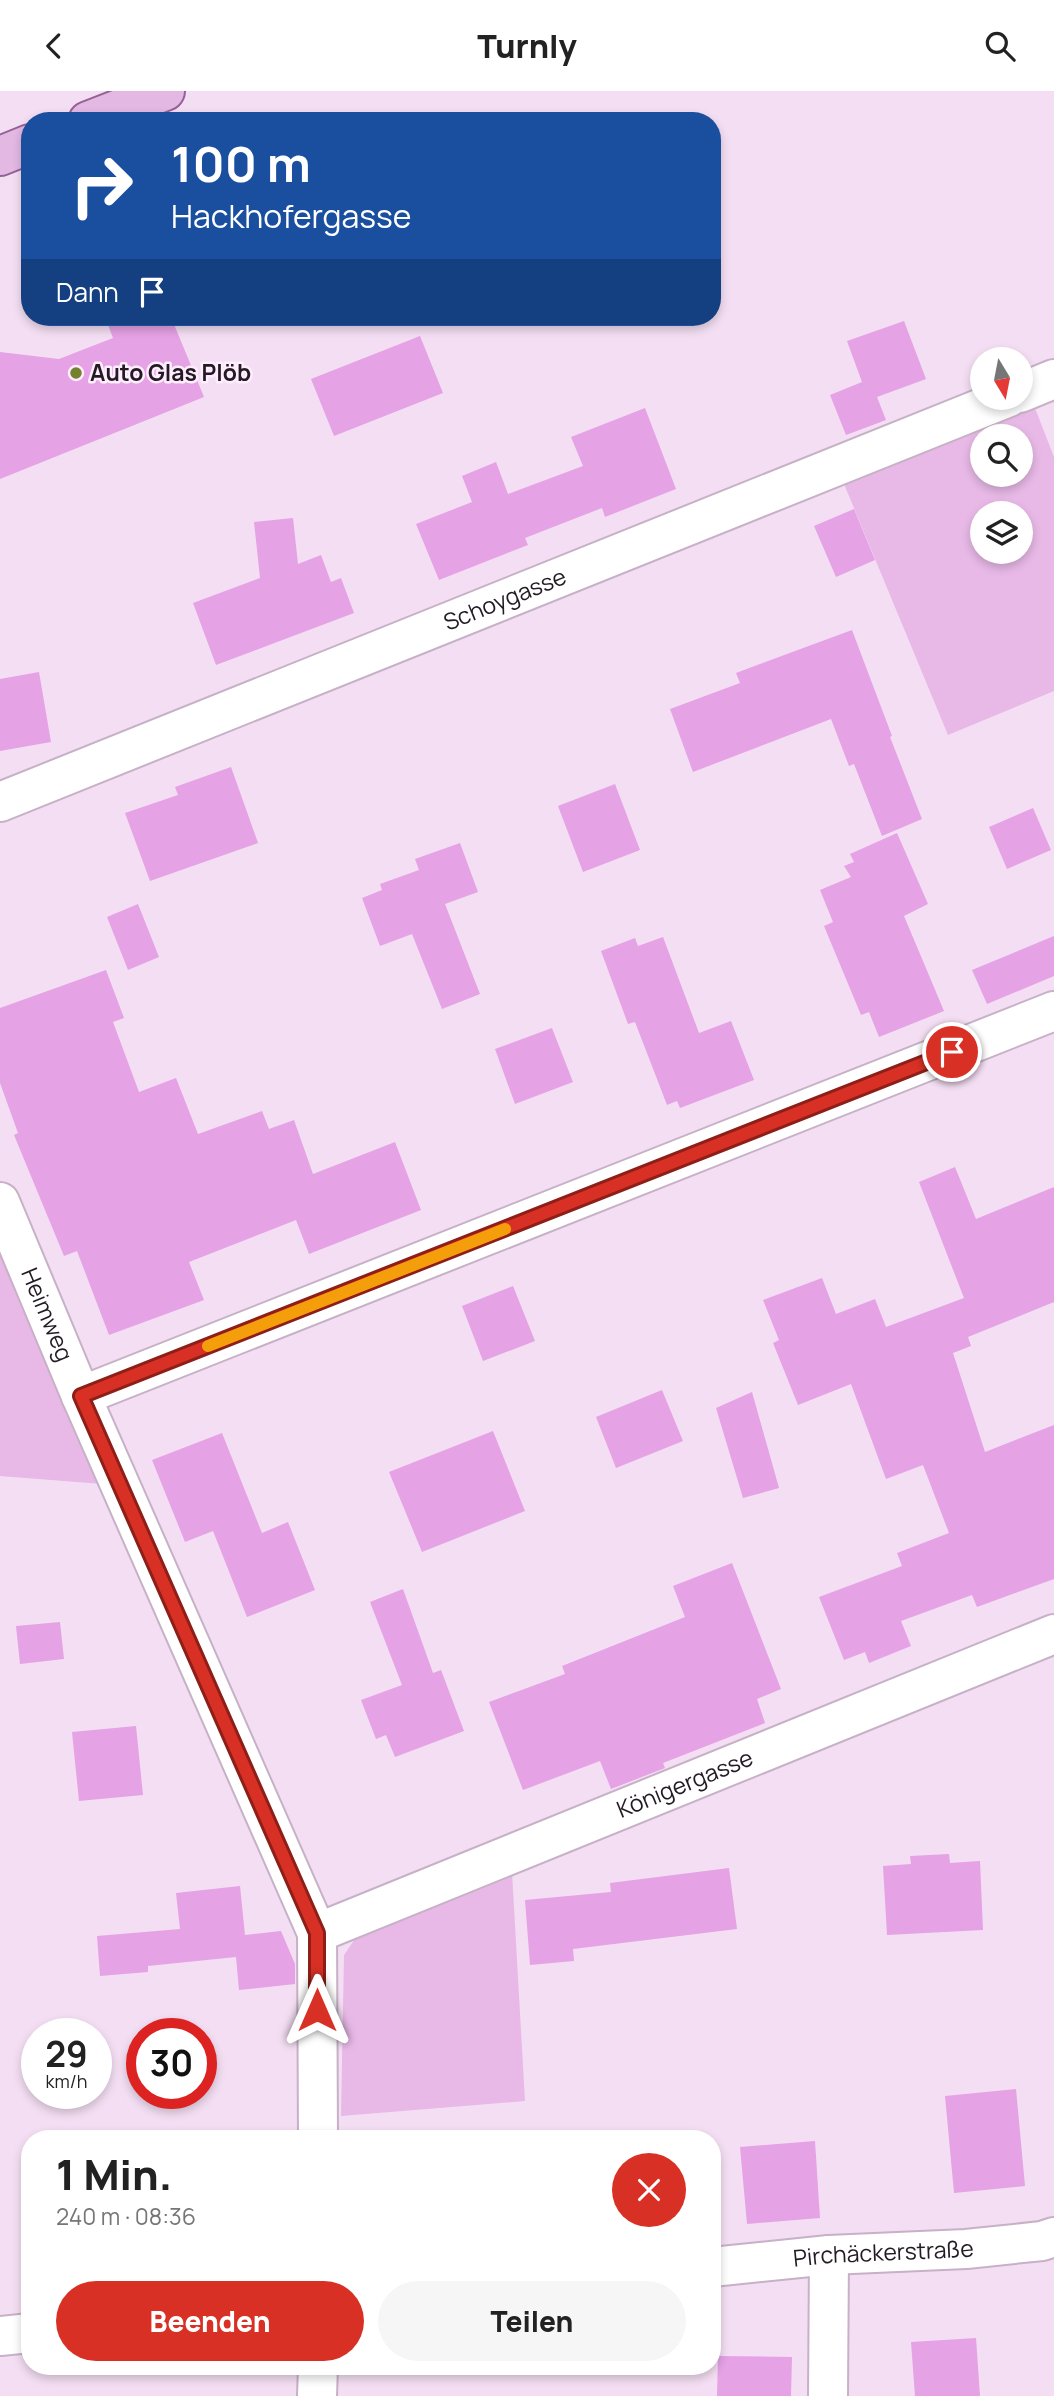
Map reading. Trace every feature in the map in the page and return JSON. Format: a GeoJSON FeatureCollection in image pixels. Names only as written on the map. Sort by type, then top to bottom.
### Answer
{"type":"FeatureCollection","features":[{"type":"Feature","properties":{"kind":"main road"},"geometry":{"type":"LineString","coordinates":[[111,112],[164,91]]}},
{"type":"Feature","properties":{"kind":"main road"},"geometry":{"type":"LineString","coordinates":[[0,156],[21,148]]}},
{"type":"Feature","properties":{"kind":"street"},"geometry":{"type":"LineString","coordinates":[[1033,388],[1054,379]]}},
{"type":"Feature","properties":{"kind":"street","name":"Schoygasse"},"geometry":{"type":"LineString","coordinates":[[0,802],[977,410]]}},
{"type":"Feature","properties":{"kind":"street"},"geometry":{"type":"LineString","coordinates":[[81,1396],[1054,1011]]}},
{"type":"Feature","properties":{"kind":"street","name":"Heimweg"},"geometry":{"type":"LineString","coordinates":[[0,1202],[81,1396],[317,1933],[318,2130]]}},
{"type":"Feature","properties":{"kind":"street","name":"Königergasse"},"geometry":{"type":"LineString","coordinates":[[317,1933],[1054,1634]]}},
{"type":"Feature","properties":{"kind":"street","name":"Pirchäckerstraße"},"geometry":{"type":"LineString","coordinates":[[721,2266],[829,2255],[966,2249],[1042,2241],[1054,2237]]}},
{"type":"Feature","properties":{"kind":"street"},"geometry":{"type":"LineString","coordinates":[[828,2396],[829,2255]]}},
{"type":"Feature","properties":{"kind":"street"},"geometry":{"type":"LineString","coordinates":[[0,2336],[21,2334]]}},
{"type":"Feature","properties":{"kind":"street"},"geometry":{"type":"LineString","coordinates":[[317,2396],[318,2375]]}},
{"type":"Feature","properties":{"kind":"shaded area"},"geometry":{"type":"Polygon","coordinates":[[[1035,408],[1054,457],[1054,691],[948,735],[844,484],[970,434],[970,487],[1033,487],[1033,424],[995,424],[1035,408]]]}},
{"type":"Feature","properties":{"kind":"shaded area"},"geometry":{"type":"Polygon","coordinates":[[[0,1239],[102,1484],[0,1476],[0,1239]]]}},
{"type":"Feature","properties":{"kind":"shaded area"},"geometry":{"type":"Polygon","coordinates":[[[512,1872],[525,2101],[341,2116],[344,1955],[359,1933],[512,1872]]]}},
{"type":"Feature","properties":{"kind":"building"},"geometry":{"type":"Polygon","coordinates":[[[904,321],[926,379],[877,397],[886,420],[846,435],[830,395],[862,382],[847,341],[904,321]]]}},
{"type":"Feature","properties":{"kind":"building"},"geometry":{"type":"Polygon","coordinates":[[[108,326],[175,326],[204,397],[0,479],[0,352],[59,359],[113,338],[108,326]]]}},
{"type":"Feature","properties":{"kind":"building"},"geometry":{"type":"Polygon","coordinates":[[[420,336],[443,393],[334,436],[311,379],[420,336]]]}},
{"type":"Feature","properties":{"kind":"building"},"geometry":{"type":"Polygon","coordinates":[[[645,408],[676,489],[605,517],[602,508],[525,538],[528,545],[439,580],[416,524],[472,502],[462,476],[496,462],[508,494],[583,466],[571,437],[645,408]]]}},
{"type":"Feature","properties":{"kind":"building"},"geometry":{"type":"Polygon","coordinates":[[[854,509],[875,560],[836,577],[814,526],[854,509]]]}},
{"type":"Feature","properties":{"kind":"building"},"geometry":{"type":"Polygon","coordinates":[[[293,518],[298,564],[321,555],[331,582],[341,578],[354,613],[216,665],[193,603],[260,578],[254,522],[293,518]]]}},
{"type":"Feature","properties":{"kind":"building"},"geometry":{"type":"Polygon","coordinates":[[[852,630],[922,819],[882,836],[854,764],[849,766],[831,719],[693,772],[670,709],[740,683],[736,673],[852,630]]]}},
{"type":"Feature","properties":{"kind":"building"},"geometry":{"type":"Polygon","coordinates":[[[39,672],[51,742],[0,751],[0,679],[39,672]]]}},
{"type":"Feature","properties":{"kind":"building"},"geometry":{"type":"Polygon","coordinates":[[[231,767],[258,843],[150,881],[125,813],[178,795],[175,787],[231,767]]]}},
{"type":"Feature","properties":{"kind":"building"},"geometry":{"type":"Polygon","coordinates":[[[615,784],[640,850],[583,872],[558,806],[615,784]]]}},
{"type":"Feature","properties":{"kind":"building"},"geometry":{"type":"Polygon","coordinates":[[[1033,808],[1051,850],[1007,869],[989,827],[1033,808]]]}},
{"type":"Feature","properties":{"kind":"building"},"geometry":{"type":"Polygon","coordinates":[[[897,833],[928,904],[904,916],[944,1011],[879,1037],[869,1012],[861,1015],[824,926],[833,922],[820,890],[851,877],[844,866],[854,862],[850,854],[897,833]]]}},
{"type":"Feature","properties":{"kind":"building"},"geometry":{"type":"Polygon","coordinates":[[[460,843],[478,892],[445,904],[480,994],[442,1009],[412,934],[380,946],[362,898],[382,890],[380,884],[419,870],[415,859],[460,843]]]}},
{"type":"Feature","properties":{"kind":"building"},"geometry":{"type":"Polygon","coordinates":[[[138,904],[159,957],[128,970],[107,917],[138,904]]]}},
{"type":"Feature","properties":{"kind":"building"},"geometry":{"type":"Polygon","coordinates":[[[1054,936],[1054,976],[987,1004],[972,970],[1054,936]]]}},
{"type":"Feature","properties":{"kind":"building"},"geometry":{"type":"Polygon","coordinates":[[[663,937],[699,1033],[731,1021],[754,1080],[680,1108],[677,1101],[667,1105],[635,1022],[628,1024],[601,951],[635,938],[638,946],[663,937]]]}},
{"type":"Feature","properties":{"kind":"building"},"geometry":{"type":"Polygon","coordinates":[[[106,970],[124,1018],[113,1022],[139,1092],[176,1078],[198,1134],[262,1111],[269,1129],[294,1120],[313,1174],[395,1142],[421,1210],[309,1254],[296,1220],[189,1262],[204,1300],[109,1335],[77,1251],[64,1256],[14,1135],[18,1133],[0,1083],[0,1008],[106,970]]]}},
{"type":"Feature","properties":{"kind":"building"},"geometry":{"type":"Polygon","coordinates":[[[552,1028],[573,1082],[515,1104],[495,1049],[552,1028]]]}},
{"type":"Feature","properties":{"kind":"building"},"geometry":{"type":"Polygon","coordinates":[[[955,1167],[976,1219],[1054,1187],[1054,1302],[968,1337],[971,1346],[953,1353],[985,1452],[1054,1425],[1054,1579],[977,1607],[972,1595],[901,1621],[911,1646],[869,1663],[865,1652],[844,1660],[819,1597],[902,1566],[897,1553],[949,1533],[923,1465],[886,1479],[851,1384],[798,1405],[773,1343],[779,1340],[763,1300],[822,1278],[836,1314],[875,1299],[886,1327],[964,1298],[919,1182],[955,1167]]]}},
{"type":"Feature","properties":{"kind":"building"},"geometry":{"type":"Polygon","coordinates":[[[513,1286],[535,1341],[483,1361],[462,1306],[513,1286]]]}},
{"type":"Feature","properties":{"kind":"building"},"geometry":{"type":"Polygon","coordinates":[[[662,1390],[683,1441],[616,1468],[596,1417],[662,1390]]]}},
{"type":"Feature","properties":{"kind":"building"},"geometry":{"type":"Polygon","coordinates":[[[752,1392],[779,1488],[743,1498],[716,1408],[752,1392]]]}},
{"type":"Feature","properties":{"kind":"building"},"geometry":{"type":"Polygon","coordinates":[[[493,1431],[525,1511],[422,1552],[389,1472],[493,1431]]]}},
{"type":"Feature","properties":{"kind":"building"},"geometry":{"type":"Polygon","coordinates":[[[222,1433],[262,1533],[288,1522],[315,1590],[247,1617],[213,1531],[185,1542],[152,1460],[222,1433]]]}},
{"type":"Feature","properties":{"kind":"building"},"geometry":{"type":"Polygon","coordinates":[[[732,1563],[781,1689],[757,1699],[765,1723],[663,1763],[665,1768],[611,1789],[600,1761],[523,1790],[489,1702],[565,1674],[562,1666],[685,1617],[673,1586],[732,1563]]]}},
{"type":"Feature","properties":{"kind":"building"},"geometry":{"type":"Polygon","coordinates":[[[403,1589],[433,1673],[441,1670],[464,1731],[395,1757],[386,1735],[376,1739],[361,1700],[402,1685],[370,1602],[403,1589]]]}},
{"type":"Feature","properties":{"kind":"building"},"geometry":{"type":"Polygon","coordinates":[[[60,1622],[64,1659],[20,1664],[16,1626],[60,1622]]]}},
{"type":"Feature","properties":{"kind":"building"},"geometry":{"type":"Polygon","coordinates":[[[136,1726],[143,1795],[79,1801],[72,1732],[136,1726]]]}},
{"type":"Feature","properties":{"kind":"building"},"geometry":{"type":"Polygon","coordinates":[[[949,1854],[950,1863],[980,1861],[983,1930],[887,1935],[883,1866],[911,1864],[910,1856],[949,1854]]]}},
{"type":"Feature","properties":{"kind":"building"},"geometry":{"type":"Polygon","coordinates":[[[729,1868],[737,1929],[573,1949],[574,1961],[530,1965],[525,1900],[611,1892],[610,1883],[729,1868]]]}},
{"type":"Feature","properties":{"kind":"building"},"geometry":{"type":"Polygon","coordinates":[[[240,1886],[245,1935],[281,1931],[295,1964],[295,1984],[239,1990],[236,1957],[148,1966],[148,1972],[100,1976],[97,1936],[180,1929],[176,1893],[240,1886]]]}},
{"type":"Feature","properties":{"kind":"building"},"geometry":{"type":"Polygon","coordinates":[[[1016,2089],[1025,2186],[954,2193],[945,2096],[1016,2089]]]}},
{"type":"Feature","properties":{"kind":"building"},"geometry":{"type":"Polygon","coordinates":[[[815,2141],[820,2218],[747,2224],[740,2147],[815,2141]]]}},
{"type":"Feature","properties":{"kind":"building"},"geometry":{"type":"Polygon","coordinates":[[[976,2338],[980,2396],[915,2396],[911,2342],[976,2338]]]}},
{"type":"Feature","properties":{"kind":"building"},"geometry":{"type":"Polygon","coordinates":[[[721,2356],[792,2357],[791,2396],[717,2396],[721,2356]]]}},
{"type":"Feature","properties":{"kind":"slow traffic"},"geometry":{"type":"LineString","coordinates":[[208,1346],[505,1229]]}},
{"type":"Feature","properties":{"kind":"place","name":"Auto Glas Plöb"},"geometry":{"type":"Point","coordinates":[76,373]}},
{"type":"Feature","properties":{"kind":"route"},"geometry":{"type":"LineString","coordinates":[[317,2010],[317,1933],[81,1396],[952,1052]]}}]}
